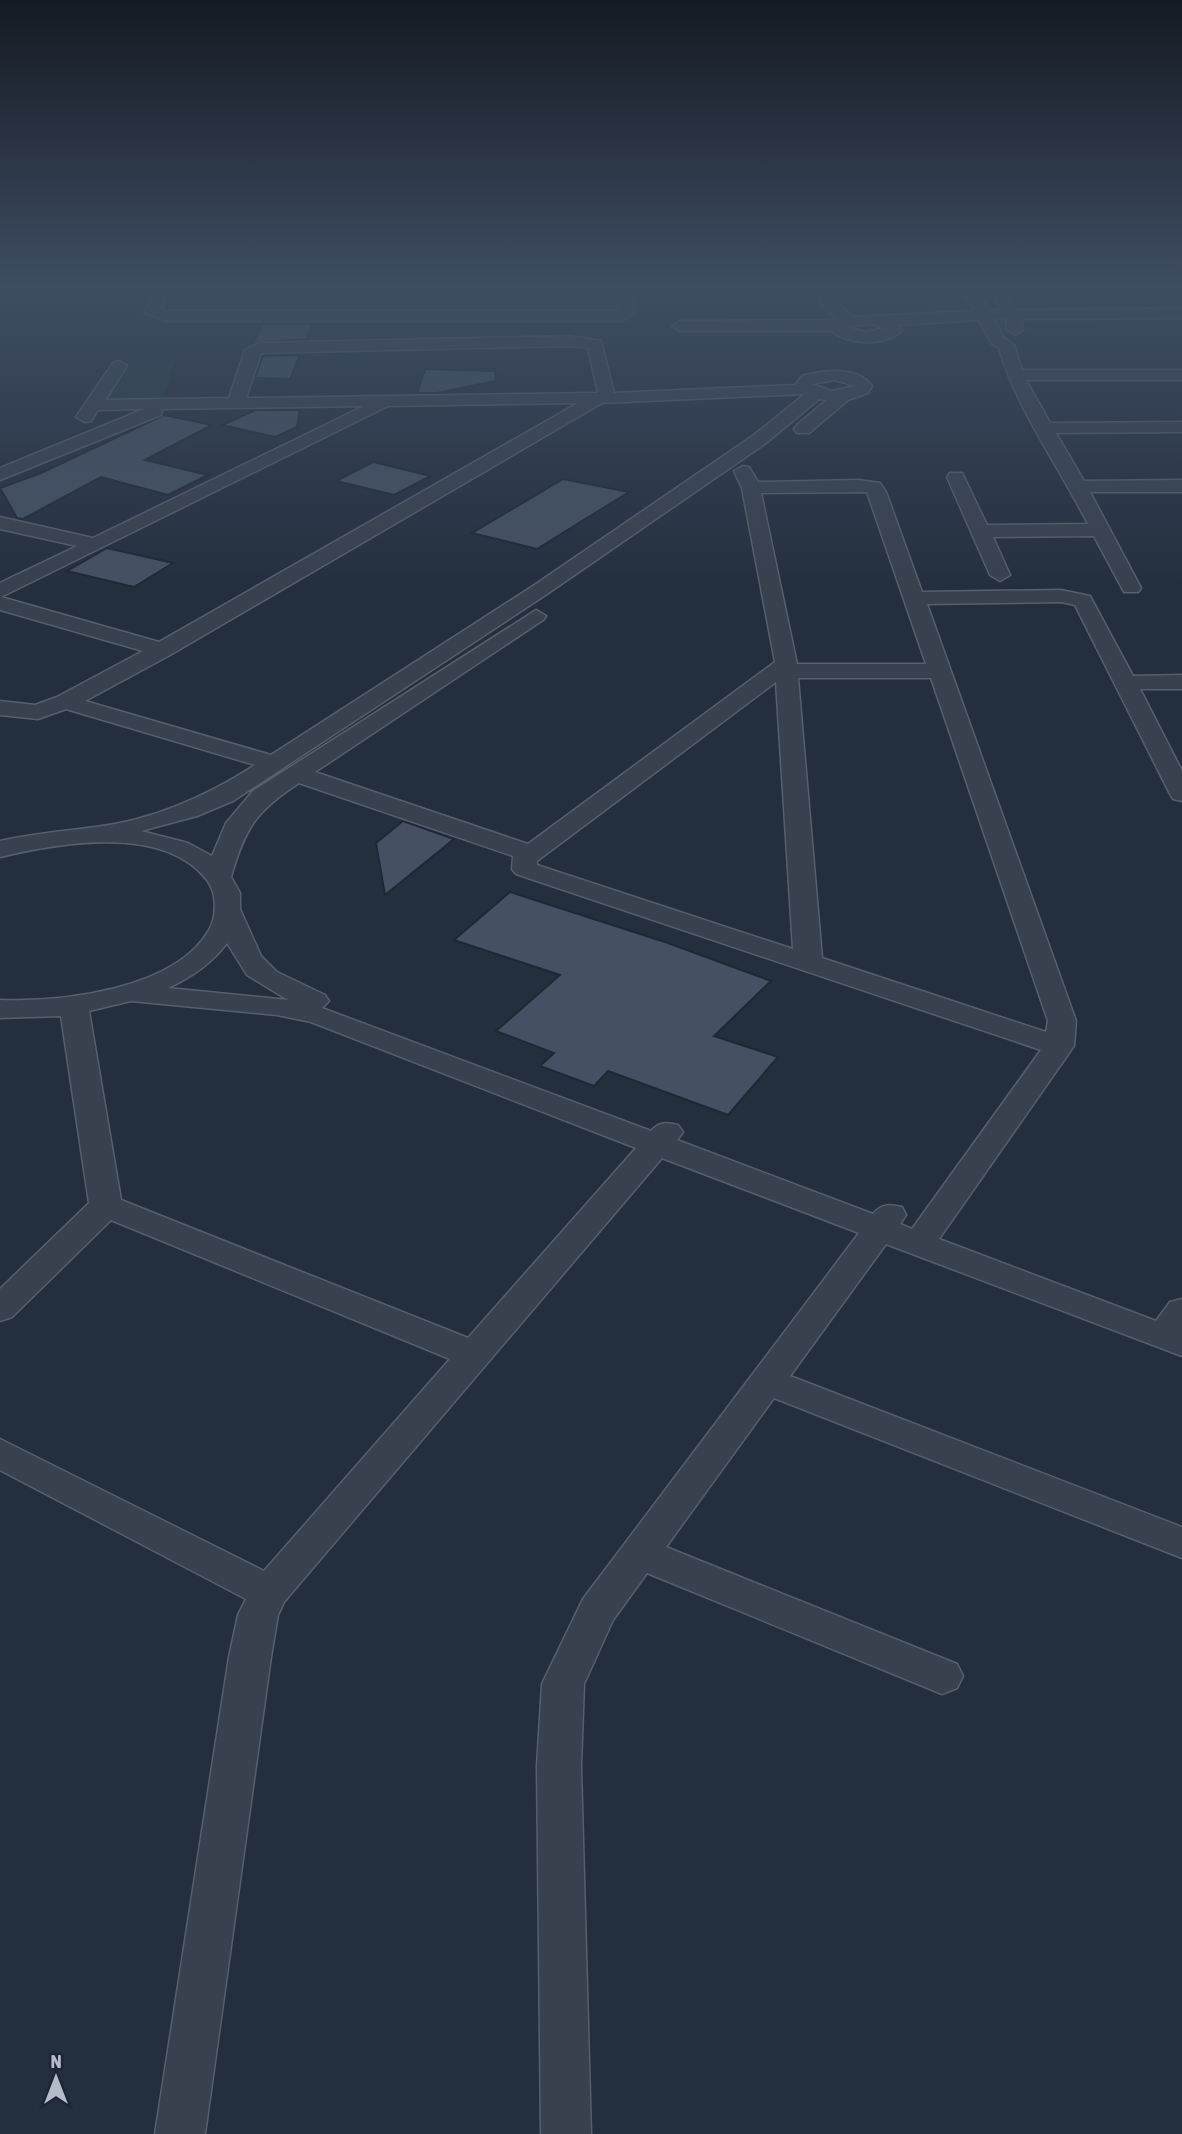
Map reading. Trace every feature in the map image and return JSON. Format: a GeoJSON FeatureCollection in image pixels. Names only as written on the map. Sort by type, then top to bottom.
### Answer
{"type":"FeatureCollection","features":[{"type":"Feature","properties":{"kind":"street"},"geometry":{"type":"LineString","coordinates":[[67,447],[104,388]]}},
{"type":"Feature","properties":{"kind":"street"},"geometry":{"type":"LineString","coordinates":[[236,403],[241,388]]}},
{"type":"Feature","properties":{"kind":"street"},"geometry":{"type":"LineString","coordinates":[[601,388],[603,398]]}},
{"type":"Feature","properties":{"kind":"street"},"geometry":{"type":"LineString","coordinates":[[92,405],[695,397],[811,391],[827,388]]}},
{"type":"Feature","properties":{"kind":"street"},"geometry":{"type":"LineString","coordinates":[[218,877],[233,828],[262,796],[747,479],[790,439],[837,388]]}},
{"type":"Feature","properties":{"kind":"street"},"geometry":{"type":"LineString","coordinates":[[1021,388],[1042,428],[1079,487],[1131,588]]}},
{"type":"Feature","properties":{"kind":"street"},"geometry":{"type":"LineString","coordinates":[[0,843],[99,834],[188,811],[224,796],[540,590],[760,424],[811,391]]}},
{"type":"Feature","properties":{"kind":"street"},"geometry":{"type":"LineString","coordinates":[[695,397],[790,439]]}},
{"type":"Feature","properties":{"kind":"street"},"geometry":{"type":"LineString","coordinates":[[0,708],[38,712],[65,702],[162,650],[603,398]]}},
{"type":"Feature","properties":{"kind":"street"},"geometry":{"type":"LineString","coordinates":[[0,591],[386,401]]}},
{"type":"Feature","properties":{"kind":"street"},"geometry":{"type":"LineString","coordinates":[[0,475],[170,404]]}},
{"type":"Feature","properties":{"kind":"street"},"geometry":{"type":"LineString","coordinates":[[1042,428],[1182,428]]}},
{"type":"Feature","properties":{"kind":"street"},"geometry":{"type":"LineString","coordinates":[[956,477],[1000,575]]}},
{"type":"Feature","properties":{"kind":"street"},"geometry":{"type":"LineString","coordinates":[[566,2134],[559,1766],[563,1684],[597,1611],[767,1381],[904,1229],[1059,1046],[1062,1021],[915,598],[873,487],[747,479]]}},
{"type":"Feature","properties":{"kind":"street"},"geometry":{"type":"LineString","coordinates":[[747,479],[786,667],[808,962]]}},
{"type":"Feature","properties":{"kind":"street"},"geometry":{"type":"LineString","coordinates":[[1079,487],[1182,486]]}},
{"type":"Feature","properties":{"kind":"street"},"geometry":{"type":"LineString","coordinates":[[0,523],[95,544]]}},
{"type":"Feature","properties":{"kind":"street"},"geometry":{"type":"LineString","coordinates":[[980,531],[1101,530]]}},
{"type":"Feature","properties":{"kind":"street"},"geometry":{"type":"LineString","coordinates":[[915,598],[1061,596],[1083,600],[1182,794]]}},
{"type":"Feature","properties":{"kind":"street"},"geometry":{"type":"LineString","coordinates":[[0,603],[162,650]]}},
{"type":"Feature","properties":{"kind":"street"},"geometry":{"type":"LineString","coordinates":[[940,671],[786,667],[532,853],[523,863],[525,869],[535,873],[1059,1046]]}},
{"type":"Feature","properties":{"kind":"street"},"geometry":{"type":"LineString","coordinates":[[1126,683],[1182,682]]}},
{"type":"Feature","properties":{"kind":"street"},"geometry":{"type":"LineString","coordinates":[[65,702],[272,763]]}},
{"type":"Feature","properties":{"kind":"street"},"geometry":{"type":"LineString","coordinates":[[297,774],[532,853]]}},
{"type":"Feature","properties":{"kind":"street"},"geometry":{"type":"LineString","coordinates":[[4,1012],[74,1008],[133,993],[158,983],[200,956],[223,926],[228,911],[228,899],[218,877],[207,864],[172,846],[150,840],[99,834]]}},
{"type":"Feature","properties":{"kind":"street"},"geometry":{"type":"LineString","coordinates":[[0,849],[27,842]]}},
{"type":"Feature","properties":{"kind":"street"},"geometry":{"type":"LineString","coordinates":[[228,911],[250,965],[286,989],[661,1139]]}},
{"type":"Feature","properties":{"kind":"street"},"geometry":{"type":"LineString","coordinates":[[133,993],[298,1010],[1177,1327]]}},
{"type":"Feature","properties":{"kind":"street"},"geometry":{"type":"LineString","coordinates":[[74,1008],[106,1206]]}},
{"type":"Feature","properties":{"kind":"street"},"geometry":{"type":"LineString","coordinates":[[180,2134],[250,1657],[258,1615],[269,1592],[661,1139]]}},
{"type":"Feature","properties":{"kind":"street"},"geometry":{"type":"LineString","coordinates":[[106,1206],[473,1354]]}},
{"type":"Feature","properties":{"kind":"street"},"geometry":{"type":"LineString","coordinates":[[0,1309],[106,1206]]}},
{"type":"Feature","properties":{"kind":"street"},"geometry":{"type":"LineString","coordinates":[[767,1381],[1182,1543]]}},
{"type":"Feature","properties":{"kind":"street"},"geometry":{"type":"LineString","coordinates":[[0,1453],[269,1592]]}},
{"type":"Feature","properties":{"kind":"street"},"geometry":{"type":"LineString","coordinates":[[640,1553],[942,1676]]}},
{"type":"Feature","properties":{"kind":"green space"},"geometry":{"type":"Polygon","coordinates":[[[108,388],[166,388],[162,402],[99,400],[108,388]]]}},
{"type":"Feature","properties":{"kind":"building"},"geometry":{"type":"Polygon","coordinates":[[[419,388],[464,388],[437,393],[417,393],[419,388]]]}},
{"type":"Feature","properties":{"kind":"building"},"geometry":{"type":"Polygon","coordinates":[[[256,410],[300,410],[297,427],[275,437],[222,425],[256,410]]]}},
{"type":"Feature","properties":{"kind":"building"},"geometry":{"type":"Polygon","coordinates":[[[164,415],[212,425],[145,460],[208,475],[168,495],[101,477],[23,519],[17,518],[0,488],[41,473],[164,415]]]}},
{"type":"Feature","properties":{"kind":"building"},"geometry":{"type":"Polygon","coordinates":[[[373,462],[431,476],[394,495],[336,481],[373,462]]]}},
{"type":"Feature","properties":{"kind":"building"},"geometry":{"type":"Polygon","coordinates":[[[563,479],[629,492],[537,549],[472,533],[563,479]]]}},
{"type":"Feature","properties":{"kind":"building"},"geometry":{"type":"Polygon","coordinates":[[[107,548],[173,563],[134,587],[67,571],[107,548]]]}},
{"type":"Feature","properties":{"kind":"building"},"geometry":{"type":"Polygon","coordinates":[[[403,821],[454,839],[385,895],[376,843],[403,821]]]}},
{"type":"Feature","properties":{"kind":"building"},"geometry":{"type":"Polygon","coordinates":[[[510,892],[668,943],[771,981],[714,1036],[778,1057],[728,1115],[608,1071],[594,1086],[540,1066],[554,1053],[496,1031],[560,975],[454,940],[510,892]]]}}]}
